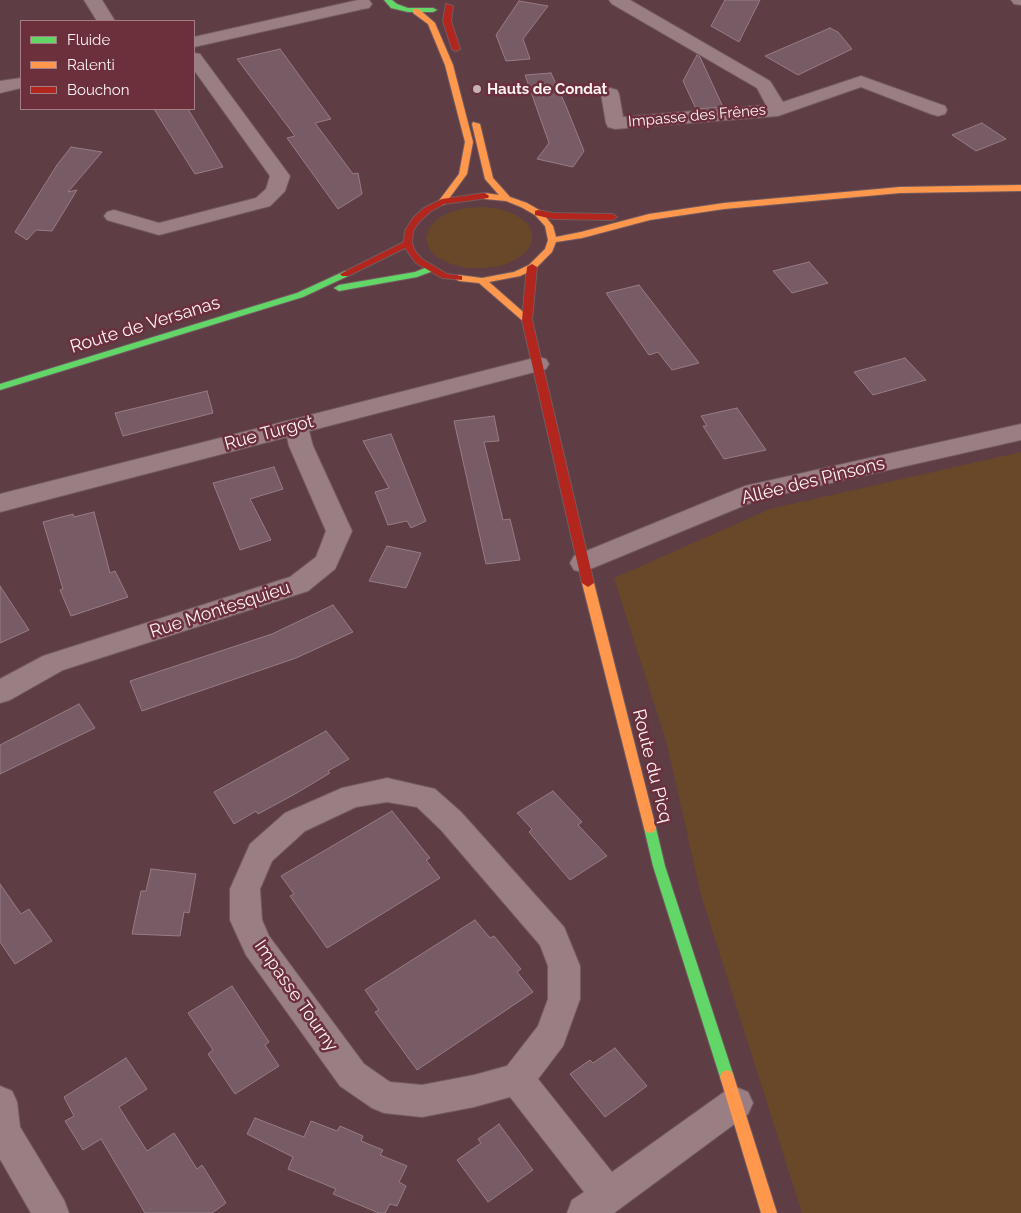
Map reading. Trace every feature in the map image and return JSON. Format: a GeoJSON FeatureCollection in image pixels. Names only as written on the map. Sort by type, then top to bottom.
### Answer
{"type":"FeatureCollection","features":[{"type":"Feature","properties":{"kind":"main road"},"geometry":{"type":"LineString","coordinates":[[391,3],[416,11],[431,23],[449,65],[469,142],[463,174],[442,202]]}},
{"type":"Feature","properties":{"kind":"main road"},"geometry":{"type":"LineString","coordinates":[[416,11],[439,9],[453,3]]}},
{"type":"Feature","properties":{"kind":"main road"},"geometry":{"type":"LineString","coordinates":[[453,3],[447,21],[466,85],[489,179],[507,199]]}},
{"type":"Feature","properties":{"kind":"main road"},"geometry":{"type":"LineString","coordinates":[[552,240],[582,235],[649,217],[724,206],[900,190],[1021,188]]}},
{"type":"Feature","properties":{"kind":"main road"},"geometry":{"type":"LineString","coordinates":[[486,196],[507,199],[524,205],[538,214],[549,226],[552,240],[546,254],[532,267],[517,274],[482,280],[463,280],[445,276],[430,269],[419,261],[412,252],[408,243],[409,231],[416,220],[427,210],[442,202],[463,198],[486,196]]}},
{"type":"Feature","properties":{"kind":"main road"},"geometry":{"type":"LineString","coordinates":[[538,214],[553,216],[649,217]]}},
{"type":"Feature","properties":{"kind":"main road"},"geometry":{"type":"LineString","coordinates":[[300,295],[408,243]]}},
{"type":"Feature","properties":{"kind":"main road","name":"Route du Picq"},"geometry":{"type":"LineString","coordinates":[[532,267],[527,320],[583,563],[659,866],[736,1103],[769,1213]]}},
{"type":"Feature","properties":{"kind":"main road"},"geometry":{"type":"LineString","coordinates":[[300,295],[417,274],[430,269]]}},
{"type":"Feature","properties":{"kind":"main road"},"geometry":{"type":"LineString","coordinates":[[482,280],[527,320]]}},
{"type":"Feature","properties":{"kind":"main road","name":"Route de Versanas"},"geometry":{"type":"LineString","coordinates":[[0,386],[162,339],[300,295]]}},
{"type":"Feature","properties":{"kind":"street"},"geometry":{"type":"LineString","coordinates":[[93,0],[105,20]]}},
{"type":"Feature","properties":{"kind":"street","name":"Impasse des Frênes"},"geometry":{"type":"LineString","coordinates":[[618,0],[764,85],[778,110]]}},
{"type":"Feature","properties":{"kind":"street"},"geometry":{"type":"LineString","coordinates":[[195,42],[366,2],[391,3]]}},
{"type":"Feature","properties":{"kind":"street"},"geometry":{"type":"LineString","coordinates":[[114,216],[159,229],[263,202],[275,191],[280,176],[195,59]]}},
{"type":"Feature","properties":{"kind":"street","name":"Impasse des Frênes"},"geometry":{"type":"LineString","coordinates":[[610,94],[615,123],[778,110],[861,81],[938,110]]}},
{"type":"Feature","properties":{"kind":"street"},"geometry":{"type":"LineString","coordinates":[[0,87],[20,82]]}},
{"type":"Feature","properties":{"kind":"street","name":"Rue Turgot"},"geometry":{"type":"LineString","coordinates":[[0,503],[538,364]]}},
{"type":"Feature","properties":{"kind":"street","name":"Rue Montesquieu"},"geometry":{"type":"LineString","coordinates":[[0,692],[53,663],[299,584],[326,562],[339,531],[301,446],[296,425]]}},
{"type":"Feature","properties":{"kind":"street","name":"Allée des Pinsons"},"geometry":{"type":"LineString","coordinates":[[583,563],[754,492],[1021,432]]}},
{"type":"Feature","properties":{"kind":"street","name":"Impasse Tourny"},"geometry":{"type":"LineString","coordinates":[[386,790],[425,797],[451,821],[552,937],[564,966],[564,999],[551,1035],[517,1079],[474,1092],[422,1101],[384,1097],[352,1075],[258,945],[246,920],[245,889],[262,853],[295,822],[352,796],[386,790]]}},
{"type":"Feature","properties":{"kind":"street"},"geometry":{"type":"LineString","coordinates":[[517,1079],[596,1204],[736,1103]]}},
{"type":"Feature","properties":{"kind":"street"},"geometry":{"type":"LineString","coordinates":[[0,1102],[3,1131],[51,1213]]}},
{"type":"Feature","properties":{"kind":"shaded area"},"geometry":{"type":"Polygon","coordinates":[[[484,207],[501,209],[516,215],[527,223],[532,233],[532,242],[526,252],[515,260],[501,266],[467,268],[438,258],[429,249],[426,239],[429,228],[437,219],[450,212],[466,208],[484,207]]]}},
{"type":"Feature","properties":{"kind":"shaded area"},"geometry":{"type":"Polygon","coordinates":[[[1021,452],[1021,1213],[802,1213],[701,895],[667,744],[614,578],[770,509],[1021,452]]]}},
{"type":"Feature","properties":{"kind":"building"},"geometry":{"type":"Polygon","coordinates":[[[725,0],[760,0],[739,42],[711,26],[725,0]]]}},
{"type":"Feature","properties":{"kind":"building"},"geometry":{"type":"Polygon","coordinates":[[[519,1],[548,6],[523,39],[530,59],[506,61],[496,35],[519,1]]]}},
{"type":"Feature","properties":{"kind":"building"},"geometry":{"type":"Polygon","coordinates":[[[830,28],[838,32],[852,49],[798,75],[765,56],[830,28]]]}},
{"type":"Feature","properties":{"kind":"building"},"geometry":{"type":"Polygon","coordinates":[[[280,49],[331,119],[315,123],[353,174],[358,173],[362,194],[338,209],[287,138],[295,136],[237,59],[280,49]]]}},
{"type":"Feature","properties":{"kind":"building"},"geometry":{"type":"Polygon","coordinates":[[[697,55],[700,57],[723,107],[696,109],[683,81],[697,55]]]}},
{"type":"Feature","properties":{"kind":"building"},"geometry":{"type":"Polygon","coordinates":[[[551,73],[584,151],[573,167],[537,159],[549,143],[525,75],[551,73]]]}},
{"type":"Feature","properties":{"kind":"building"},"geometry":{"type":"Polygon","coordinates":[[[155,110],[189,110],[223,167],[195,174],[155,110]]]}},
{"type":"Feature","properties":{"kind":"building"},"geometry":{"type":"Polygon","coordinates":[[[982,123],[1006,139],[976,151],[952,135],[982,123]]]}},
{"type":"Feature","properties":{"kind":"building"},"geometry":{"type":"Polygon","coordinates":[[[71,147],[102,152],[68,192],[77,190],[52,231],[36,230],[27,240],[15,232],[57,165],[71,147]]]}},
{"type":"Feature","properties":{"kind":"building"},"geometry":{"type":"Polygon","coordinates":[[[809,262],[828,283],[792,293],[773,271],[809,262]]]}},
{"type":"Feature","properties":{"kind":"building"},"geometry":{"type":"Polygon","coordinates":[[[639,285],[699,363],[672,370],[658,352],[649,355],[606,293],[639,285]]]}},
{"type":"Feature","properties":{"kind":"building"},"geometry":{"type":"Polygon","coordinates":[[[905,358],[926,380],[873,395],[854,372],[905,358]]]}},
{"type":"Feature","properties":{"kind":"building"},"geometry":{"type":"Polygon","coordinates":[[[207,391],[213,413],[123,436],[115,413],[207,391]]]}},
{"type":"Feature","properties":{"kind":"building"},"geometry":{"type":"Polygon","coordinates":[[[737,408],[766,450],[724,459],[703,426],[707,426],[701,416],[737,408]]]}},
{"type":"Feature","properties":{"kind":"building"},"geometry":{"type":"Polygon","coordinates":[[[494,416],[499,441],[484,442],[503,520],[510,519],[520,560],[486,564],[454,421],[494,416]]]}},
{"type":"Feature","properties":{"kind":"building"},"geometry":{"type":"Polygon","coordinates":[[[391,434],[426,521],[411,528],[407,521],[388,525],[375,492],[389,488],[363,441],[391,434]]]}},
{"type":"Feature","properties":{"kind":"building"},"geometry":{"type":"Polygon","coordinates":[[[274,467],[283,489],[250,499],[271,540],[240,550],[213,483],[274,467]]]}},
{"type":"Feature","properties":{"kind":"building"},"geometry":{"type":"Polygon","coordinates":[[[94,512],[110,573],[115,571],[128,597],[71,616],[60,590],[63,589],[43,522],[73,514],[74,517],[94,512]]]}},
{"type":"Feature","properties":{"kind":"building"},"geometry":{"type":"Polygon","coordinates":[[[387,546],[421,553],[406,588],[369,581],[387,546]]]}},
{"type":"Feature","properties":{"kind":"building"},"geometry":{"type":"Polygon","coordinates":[[[0,586],[29,630],[0,643],[0,586]]]}},
{"type":"Feature","properties":{"kind":"building"},"geometry":{"type":"Polygon","coordinates":[[[333,605],[353,632],[296,658],[142,711],[130,681],[272,634],[333,605]]]}},
{"type":"Feature","properties":{"kind":"building"},"geometry":{"type":"Polygon","coordinates":[[[79,704],[95,728],[0,774],[0,745],[79,704]]]}},
{"type":"Feature","properties":{"kind":"building"},"geometry":{"type":"Polygon","coordinates":[[[326,731],[349,759],[295,794],[258,814],[256,811],[234,824],[214,792],[326,731]]]}},
{"type":"Feature","properties":{"kind":"building"},"geometry":{"type":"Polygon","coordinates":[[[553,791],[582,822],[578,825],[607,856],[570,880],[529,832],[532,829],[517,813],[553,791]]]}},
{"type":"Feature","properties":{"kind":"building"},"geometry":{"type":"Polygon","coordinates":[[[392,811],[430,858],[426,860],[440,878],[327,948],[290,896],[294,894],[281,876],[392,811]]]}},
{"type":"Feature","properties":{"kind":"building"},"geometry":{"type":"Polygon","coordinates":[[[151,869],[196,874],[189,913],[184,912],[180,936],[132,934],[141,891],[146,891],[151,869]]]}},
{"type":"Feature","properties":{"kind":"building"},"geometry":{"type":"Polygon","coordinates":[[[0,884],[21,914],[29,909],[52,941],[15,964],[0,942],[0,884]]]}},
{"type":"Feature","properties":{"kind":"building"},"geometry":{"type":"Polygon","coordinates":[[[475,920],[490,938],[494,936],[521,969],[517,972],[533,992],[417,1070],[375,1012],[379,1010],[365,990],[475,920]]]}},
{"type":"Feature","properties":{"kind":"building"},"geometry":{"type":"Polygon","coordinates":[[[232,986],[269,1042],[265,1045],[279,1066],[235,1094],[208,1054],[213,1050],[188,1013],[232,986]]]}},
{"type":"Feature","properties":{"kind":"building"},"geometry":{"type":"Polygon","coordinates":[[[615,1048],[647,1086],[605,1117],[570,1074],[590,1060],[593,1063],[615,1048]]]}},
{"type":"Feature","properties":{"kind":"building"},"geometry":{"type":"Polygon","coordinates":[[[126,1058],[147,1089],[119,1107],[147,1151],[174,1133],[197,1169],[202,1165],[226,1203],[212,1213],[145,1213],[101,1139],[83,1150],[65,1121],[74,1116],[64,1097],[126,1058]]]}},
{"type":"Feature","properties":{"kind":"building"},"geometry":{"type":"Polygon","coordinates":[[[255,1118],[304,1137],[311,1121],[337,1131],[340,1126],[363,1136],[361,1141],[383,1150],[380,1155],[407,1166],[399,1182],[406,1186],[397,1206],[390,1204],[385,1213],[379,1213],[333,1194],[336,1189],[288,1169],[293,1157],[247,1134],[255,1118]]]}},
{"type":"Feature","properties":{"kind":"building"},"geometry":{"type":"Polygon","coordinates":[[[499,1124],[533,1170],[488,1202],[457,1160],[481,1143],[478,1139],[499,1124]]]}},
{"type":"Feature","properties":{"kind":"traffic: fast"},"geometry":{"type":"LineString","coordinates":[[388,0],[394,6],[408,10],[433,10]]}},
{"type":"Feature","properties":{"kind":"traffic: fast"},"geometry":{"type":"LineString","coordinates":[[339,288],[417,274],[430,269]]}},
{"type":"Feature","properties":{"kind":"traffic: fast"},"geometry":{"type":"LineString","coordinates":[[0,387],[300,295],[345,274]]}},
{"type":"Feature","properties":{"kind":"traffic: fast"},"geometry":{"type":"LineString","coordinates":[[650,828],[659,866],[727,1077]]}},
{"type":"Feature","properties":{"kind":"traffic: slow"},"geometry":{"type":"LineString","coordinates":[[416,11],[431,23],[449,65],[469,142],[463,174],[442,202]]}},
{"type":"Feature","properties":{"kind":"traffic: slow"},"geometry":{"type":"LineString","coordinates":[[476,124],[489,179],[507,199]]}},
{"type":"Feature","properties":{"kind":"traffic: slow"},"geometry":{"type":"LineString","coordinates":[[552,240],[582,235],[649,217],[724,206],[900,190],[1021,188]]}},
{"type":"Feature","properties":{"kind":"traffic: slow"},"geometry":{"type":"LineString","coordinates":[[459,278],[482,281],[517,274],[532,267],[549,250],[552,240],[549,226],[538,213],[524,205],[507,199],[485,196]]}},
{"type":"Feature","properties":{"kind":"traffic: slow"},"geometry":{"type":"LineString","coordinates":[[482,281],[527,320]]}},
{"type":"Feature","properties":{"kind":"traffic: slow"},"geometry":{"type":"LineString","coordinates":[[588,583],[650,828]]}},
{"type":"Feature","properties":{"kind":"traffic: slow"},"geometry":{"type":"LineString","coordinates":[[727,1077],[769,1213]]}},
{"type":"Feature","properties":{"kind":"traffic: jam"},"geometry":{"type":"LineString","coordinates":[[449,6],[447,21],[456,49]]}},
{"type":"Feature","properties":{"kind":"traffic: jam"},"geometry":{"type":"LineString","coordinates":[[459,278],[445,276],[419,261],[411,252],[408,243],[409,231],[416,220],[427,210],[442,202],[485,196]]}},
{"type":"Feature","properties":{"kind":"traffic: jam"},"geometry":{"type":"LineString","coordinates":[[538,213],[553,216],[613,217]]}},
{"type":"Feature","properties":{"kind":"traffic: jam"},"geometry":{"type":"LineString","coordinates":[[345,274],[408,243]]}},
{"type":"Feature","properties":{"kind":"traffic: jam"},"geometry":{"type":"LineString","coordinates":[[532,267],[527,320],[588,583]]}},
{"type":"Feature","properties":{"kind":"place","name":"Hauts de Condat"},"geometry":{"type":"Point","coordinates":[477,89]}}]}
